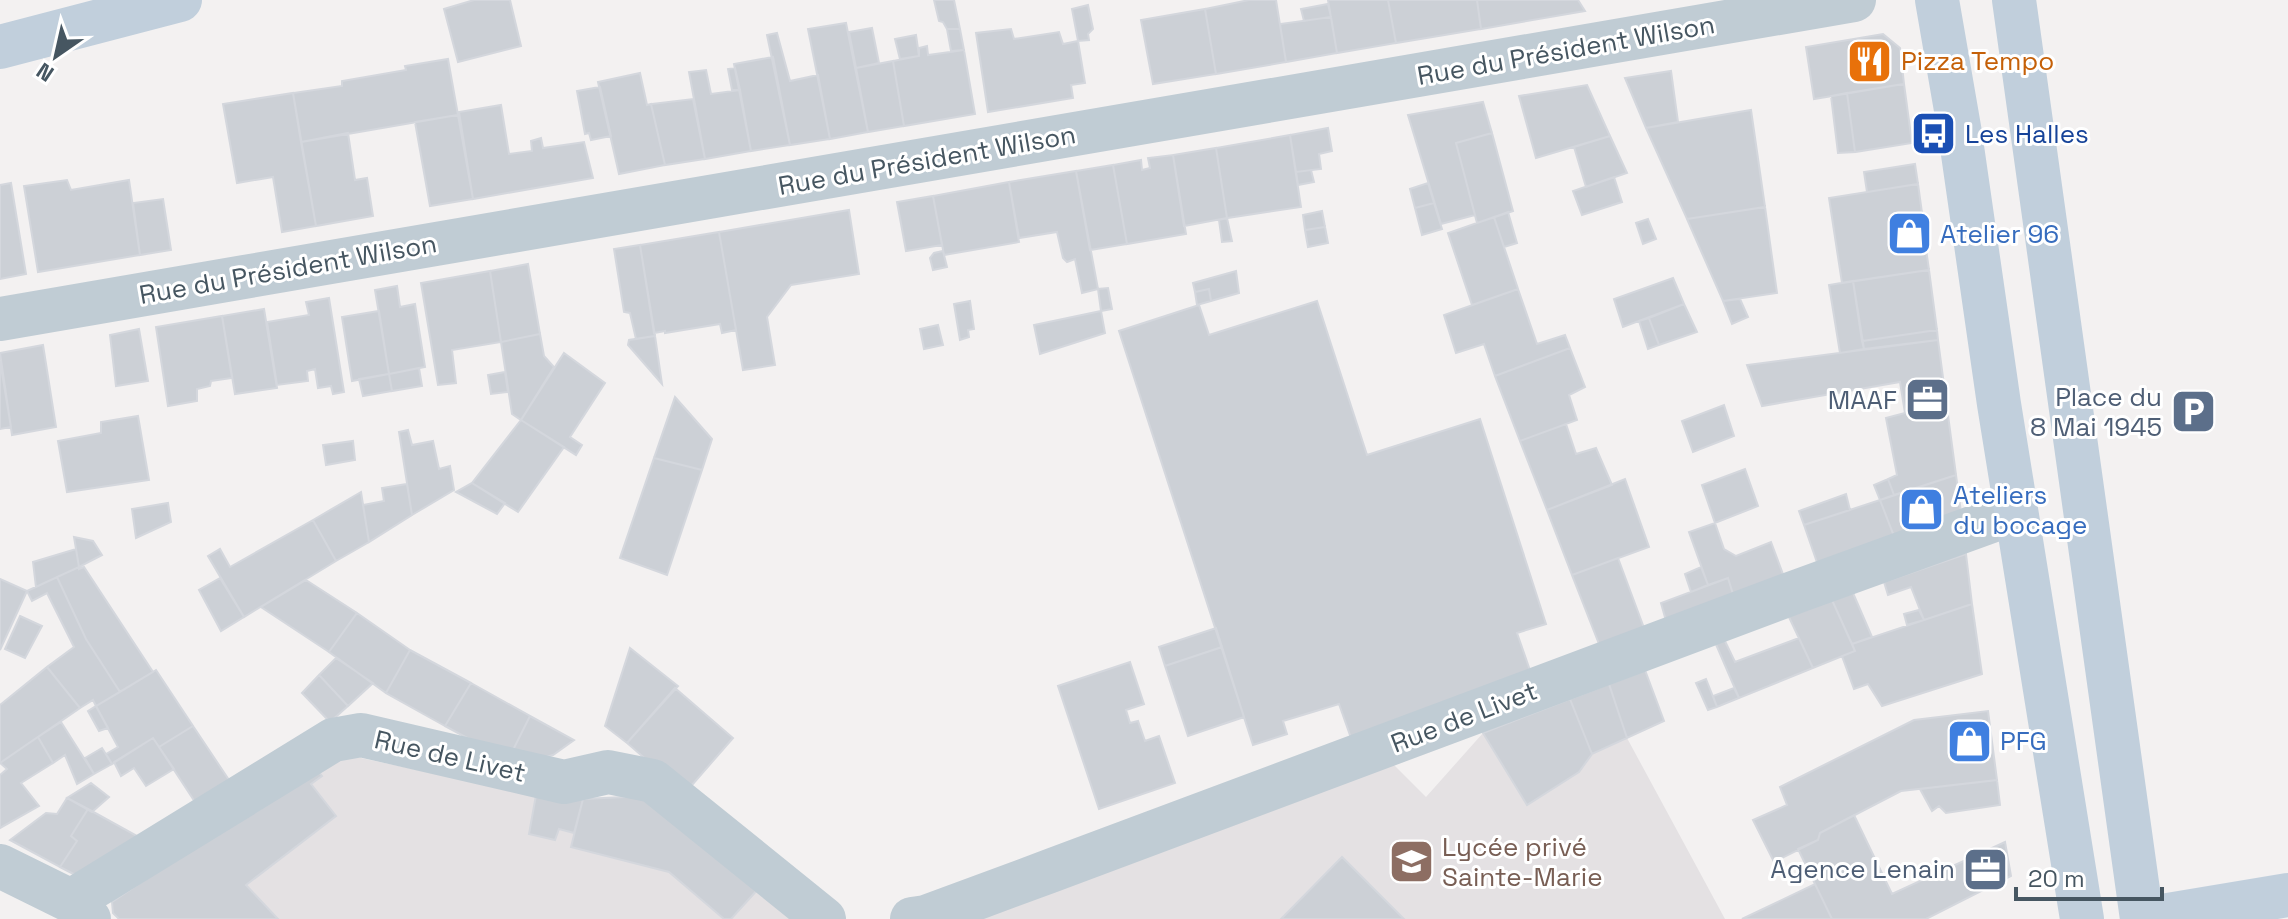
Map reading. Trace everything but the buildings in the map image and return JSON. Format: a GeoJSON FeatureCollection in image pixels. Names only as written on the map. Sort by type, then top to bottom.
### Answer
{"type":"FeatureCollection","features":[{"type":"Feature","properties":{"kind":"main road"},"geometry":{"type":"LineString","coordinates":[[0,47],[180,0]]}},
{"type":"Feature","properties":{"kind":"main road"},"geometry":{"type":"LineString","coordinates":[[1937,0],[2082,919]]}},
{"type":"Feature","properties":{"kind":"main road"},"geometry":{"type":"LineString","coordinates":[[2014,0],[2143,919],[2288,895]]}},
{"type":"Feature","properties":{"kind":"street","name":"Rue du Président Wilson"},"geometry":{"type":"LineString","coordinates":[[0,319],[1854,0]]}},
{"type":"Feature","properties":{"kind":"street","name":"Rue de Livet"},"geometry":{"type":"LineString","coordinates":[[912,919],[926,917],[1037,877],[2016,512]]}},
{"type":"Feature","properties":{"kind":"street","name":"Rue de Livet"},"geometry":{"type":"LineString","coordinates":[[80,910],[333,740],[361,735],[564,782],[608,772],[653,781],[824,919]]}},
{"type":"Feature","properties":{"kind":"street"},"geometry":{"type":"LineString","coordinates":[[0,866],[80,910]]}},
{"type":"Feature","properties":{"kind":"shaded area","name":"Lycée privé Sainte-Marie"},"geometry":{"type":"Polygon","coordinates":[[[1483,733],[1527,804],[1579,772],[1592,754],[1627,738],[1725,919],[977,919],[1392,763],[1426,797],[1483,733]]]}},
{"type":"Feature","properties":{"kind":"shaded area"},"geometry":{"type":"Polygon","coordinates":[[[333,752],[562,801],[646,796],[796,919],[119,919],[113,913],[112,902],[333,752]]]}},
{"type":"Feature","properties":{"kind":"place","name":"Pizza Tempo"},"geometry":{"type":"Point","coordinates":[1870,61]}},
{"type":"Feature","properties":{"kind":"place","name":"Les Halles"},"geometry":{"type":"Point","coordinates":[1934,134]}},
{"type":"Feature","properties":{"kind":"place","name":"Atelier 96"},"geometry":{"type":"Point","coordinates":[1909,234]}},
{"type":"Feature","properties":{"kind":"place","name":"MAAF"},"geometry":{"type":"Point","coordinates":[1928,400]}},
{"type":"Feature","properties":{"kind":"place","name":"Place du 8 Mai 1945"},"geometry":{"type":"Point","coordinates":[2193,412]}},
{"type":"Feature","properties":{"kind":"place","name":"Ateliers du bocage"},"geometry":{"type":"Point","coordinates":[1922,510]}},
{"type":"Feature","properties":{"kind":"place","name":"PFG"},"geometry":{"type":"Point","coordinates":[1969,741]}},
{"type":"Feature","properties":{"kind":"place","name":"Lycée privé Sainte-Marie"},"geometry":{"type":"Point","coordinates":[1411,862]}},
{"type":"Feature","properties":{"kind":"place","name":"Agence Lenain"},"geometry":{"type":"Point","coordinates":[1986,869]}}]}
